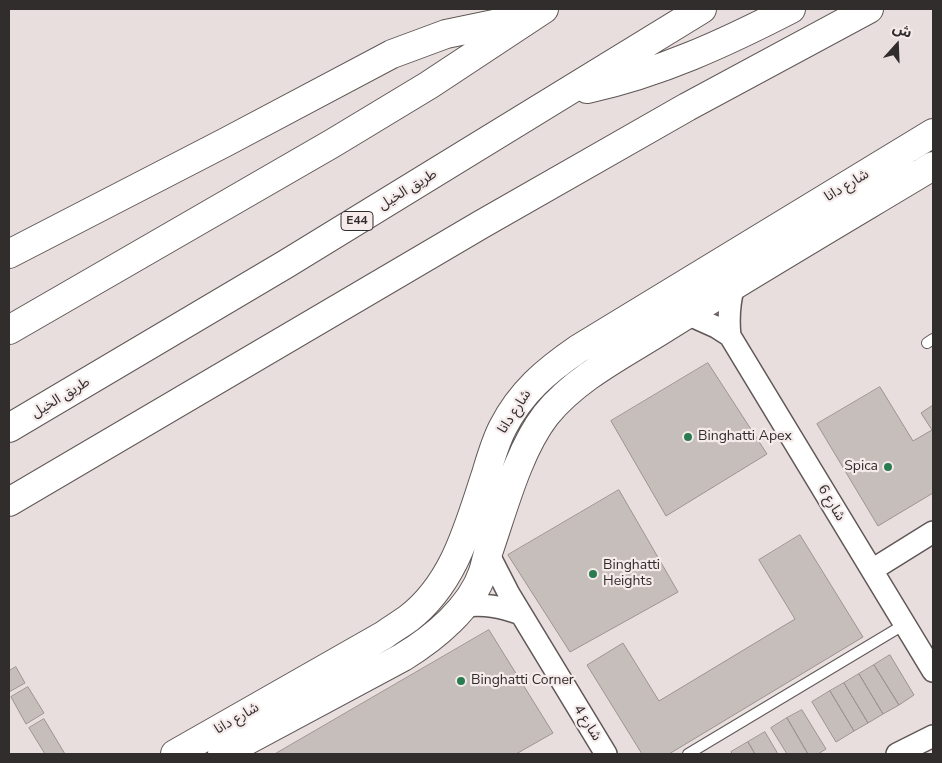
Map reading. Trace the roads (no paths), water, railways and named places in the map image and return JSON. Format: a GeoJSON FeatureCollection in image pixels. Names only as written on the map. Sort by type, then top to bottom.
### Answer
{"type":"FeatureCollection","features":[{"type":"Feature","properties":{"kind":"main road","name":"طريق الخيل"},"geometry":{"type":"LineString","coordinates":[[9,428],[294,258],[702,9]]}},
{"type":"Feature","properties":{"kind":"main road"},"geometry":{"type":"LineString","coordinates":[[563,94],[626,79],[680,62],[791,9]]}},
{"type":"Feature","properties":{"kind":"main road"},"geometry":{"type":"LineString","coordinates":[[9,502],[499,214],[695,102],[869,9]]}},
{"type":"Feature","properties":{"kind":"main road"},"geometry":{"type":"LineString","coordinates":[[9,254],[218,147],[370,64],[446,34],[535,14]]}},
{"type":"Feature","properties":{"kind":"main road"},"geometry":{"type":"LineString","coordinates":[[9,330],[429,85],[535,14]]}},
{"type":"Feature","properties":{"kind":"main road","name":"شارع دانا"},"geometry":{"type":"LineString","coordinates":[[175,754],[384,635],[410,618],[432,596],[450,570],[463,542],[502,427],[522,396],[548,370],[587,344],[933,133]]}},
{"type":"Feature","properties":{"kind":"main road","name":"شارع دانا"},"geometry":{"type":"LineString","coordinates":[[227,753],[403,658],[436,635],[475,590],[483,573],[488,553],[529,441],[546,415],[568,392],[594,373],[687,314],[933,166]]}},
{"type":"Feature","properties":{"kind":"street","name":"شارع 6"},"geometry":{"type":"LineString","coordinates":[[734,285],[728,319],[730,336],[933,671]]}},
{"type":"Feature","properties":{"kind":"street","name":"شارع 6"},"geometry":{"type":"LineString","coordinates":[[687,314],[716,327],[730,336]]}},
{"type":"Feature","properties":{"kind":"street"},"geometry":{"type":"LineString","coordinates":[[872,570],[933,532]]}},
{"type":"Feature","properties":{"kind":"street","name":"شارع 4"},"geometry":{"type":"LineString","coordinates":[[488,553],[520,614],[606,754]]}},
{"type":"Feature","properties":{"kind":"street"},"geometry":{"type":"LineString","coordinates":[[462,606],[482,604],[502,607],[520,614]]}},
{"type":"Feature","properties":{"kind":"street"},"geometry":{"type":"LineString","coordinates":[[898,754],[933,736]]}},
{"type":"Feature","properties":{"kind":"lane"},"geometry":{"type":"LineString","coordinates":[[688,754],[905,624]]}},
{"type":"Feature","properties":{"kind":"place","name":"Binghatti Apex"},"geometry":{"type":"Point","coordinates":[688,437]}},
{"type":"Feature","properties":{"kind":"place","name":"Spica"},"geometry":{"type":"Point","coordinates":[888,467]}},
{"type":"Feature","properties":{"kind":"place","name":"Binghatti Heights"},"geometry":{"type":"Point","coordinates":[593,574]}},
{"type":"Feature","properties":{"kind":"place","name":"Binghatti Corner"},"geometry":{"type":"Point","coordinates":[461,681]}}]}
